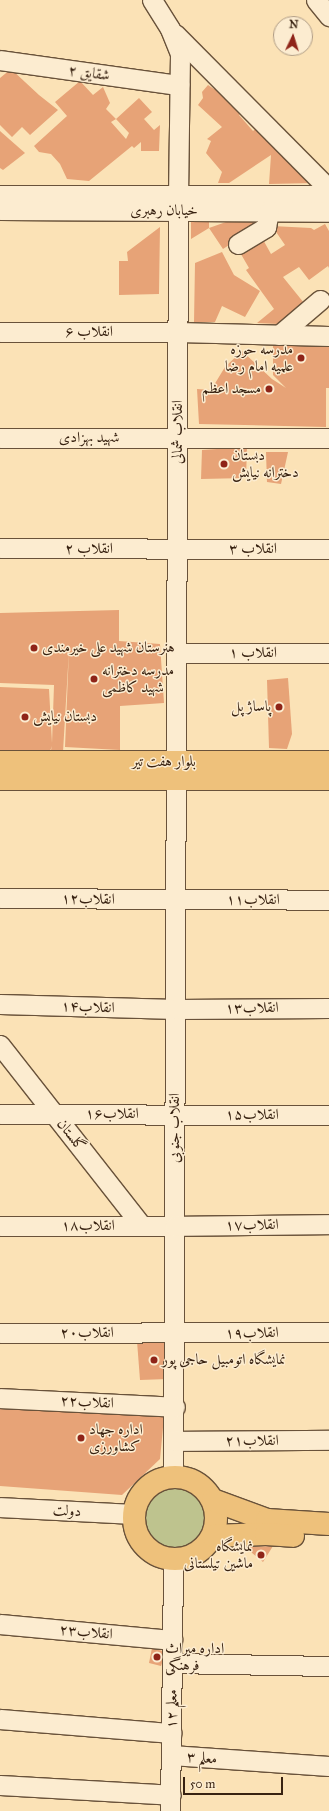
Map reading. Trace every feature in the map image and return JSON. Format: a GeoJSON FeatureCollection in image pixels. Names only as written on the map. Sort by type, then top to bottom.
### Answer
{"type":"FeatureCollection","features":[{"type":"Feature","properties":{"kind":"main road","name":"بلوار هفت تیر"},"geometry":{"type":"LineString","coordinates":[[0,762],[329,779]]}},
{"type":"Feature","properties":{"kind":"main road","name":"بلوار هفت تیر"},"geometry":{"type":"LineString","coordinates":[[0,779],[329,762]]}},
{"type":"Feature","properties":{"kind":"main road"},"geometry":{"type":"LineString","coordinates":[[173,1477],[185,1478],[197,1482],[206,1490],[213,1500],[216,1512],[216,1524],[213,1536],[206,1546],[196,1553],[185,1558],[173,1559],[160,1556],[149,1549],[140,1539],[135,1527],[134,1514],[137,1503],[143,1492],[151,1484],[162,1479],[173,1477]]}},
{"type":"Feature","properties":{"kind":"main road"},"geometry":{"type":"LineString","coordinates":[[213,1500],[267,1520],[329,1524]]}},
{"type":"Feature","properties":{"kind":"main road"},"geometry":{"type":"LineString","coordinates":[[213,1536],[266,1534],[329,1539]]}},
{"type":"Feature","properties":{"kind":"street"},"geometry":{"type":"LineString","coordinates":[[152,0],[170,29],[329,189]]}},
{"type":"Feature","properties":{"kind":"street"},"geometry":{"type":"LineString","coordinates":[[316,0],[329,16]]}},
{"type":"Feature","properties":{"kind":"street","name":"انقلاب شمالی"},"geometry":{"type":"LineString","coordinates":[[170,29],[180,54],[178,203],[177,770]]}},
{"type":"Feature","properties":{"kind":"street","name":"شقایق ۲"},"geometry":{"type":"LineString","coordinates":[[0,60],[179,86]]}},
{"type":"Feature","properties":{"kind":"street","name":"خیابان رهبری"},"geometry":{"type":"LineString","coordinates":[[0,195],[178,203],[268,211],[329,212]]}},
{"type":"Feature","properties":{"kind":"street","name":"خیابان رهبری"},"geometry":{"type":"LineString","coordinates":[[0,210],[329,195]]}},
{"type":"Feature","properties":{"kind":"street"},"geometry":{"type":"LineString","coordinates":[[238,244],[266,227],[268,211]]}},
{"type":"Feature","properties":{"kind":"street"},"geometry":{"type":"LineString","coordinates":[[279,335],[320,300]]}},
{"type":"Feature","properties":{"kind":"street","name":"انقلاب ۶"},"geometry":{"type":"LineString","coordinates":[[0,332],[178,332],[329,336]]}},
{"type":"Feature","properties":{"kind":"street","name":"شهید بهزادی"},"geometry":{"type":"LineString","coordinates":[[0,438],[329,438]]}},
{"type":"Feature","properties":{"kind":"street","name":"انقلاب ۲"},"geometry":{"type":"LineString","coordinates":[[0,548],[177,549]]}},
{"type":"Feature","properties":{"kind":"street","name":"انقلاب ۳"},"geometry":{"type":"LineString","coordinates":[[177,549],[329,549]]}},
{"type":"Feature","properties":{"kind":"street","name":"انقلاب ۱"},"geometry":{"type":"LineString","coordinates":[[177,653],[329,653]]}},
{"type":"Feature","properties":{"kind":"street","name":"انقلاب جنوبی"},"geometry":{"type":"LineString","coordinates":[[173,1477],[177,770]]}},
{"type":"Feature","properties":{"kind":"street","name":"انقلاب۱۲"},"geometry":{"type":"LineString","coordinates":[[0,898],[176,900]]}},
{"type":"Feature","properties":{"kind":"street","name":"انقلاب۱۱"},"geometry":{"type":"LineString","coordinates":[[176,900],[329,900]]}},
{"type":"Feature","properties":{"kind":"street","name":"انقلاب۱۴"},"geometry":{"type":"LineString","coordinates":[[0,1004],[176,1009]]}},
{"type":"Feature","properties":{"kind":"street","name":"انقلاب۱۳"},"geometry":{"type":"LineString","coordinates":[[176,1009],[329,1008]]}},
{"type":"Feature","properties":{"kind":"street","name":"گلستان"},"geometry":{"type":"LineString","coordinates":[[0,1045],[142,1226]]}},
{"type":"Feature","properties":{"kind":"street","name":"انقلاب۱۶"},"geometry":{"type":"LineString","coordinates":[[0,1114],[175,1114]]}},
{"type":"Feature","properties":{"kind":"street","name":"انقلاب۱۵"},"geometry":{"type":"LineString","coordinates":[[175,1114],[329,1115]]}},
{"type":"Feature","properties":{"kind":"street","name":"انقلاب۱۷"},"geometry":{"type":"LineString","coordinates":[[175,1226],[329,1224]]}},
{"type":"Feature","properties":{"kind":"street","name":"انقلاب۱۸"},"geometry":{"type":"LineString","coordinates":[[0,1226],[175,1226]]}},
{"type":"Feature","properties":{"kind":"street","name":"انقلاب۱۹"},"geometry":{"type":"LineString","coordinates":[[175,1333],[329,1332]]}},
{"type":"Feature","properties":{"kind":"street","name":"انقلاب۲۰"},"geometry":{"type":"LineString","coordinates":[[0,1333],[175,1333]]}},
{"type":"Feature","properties":{"kind":"street","name":"انقلاب۲۲"},"geometry":{"type":"LineString","coordinates":[[0,1398],[174,1407]]}},
{"type":"Feature","properties":{"kind":"street","name":"انقلاب۲۱"},"geometry":{"type":"LineString","coordinates":[[174,1441],[329,1440]]}},
{"type":"Feature","properties":{"kind":"street","name":"دولت"},"geometry":{"type":"LineString","coordinates":[[0,1507],[134,1514]]}},
{"type":"Feature","properties":{"kind":"street","name":"معلم ۱۲"},"geometry":{"type":"LineString","coordinates":[[170,1803],[173,1559]]}},
{"type":"Feature","properties":{"kind":"street","name":"انقلاب۲۳"},"geometry":{"type":"LineString","coordinates":[[0,1624],[172,1640]]}},
{"type":"Feature","properties":{"kind":"street"},"geometry":{"type":"LineString","coordinates":[[172,1663],[329,1666]]}},
{"type":"Feature","properties":{"kind":"street"},"geometry":{"type":"LineString","coordinates":[[0,1719],[171,1733]]}},
{"type":"Feature","properties":{"kind":"street","name":"معلم ۳"},"geometry":{"type":"LineString","coordinates":[[171,1756],[329,1766]]}},
{"type":"Feature","properties":{"kind":"street"},"geometry":{"type":"LineString","coordinates":[[0,1785],[170,1803]]}},
{"type":"Feature","properties":{"kind":"green space"},"geometry":{"type":"Polygon","coordinates":[[[176,1482],[196,1488],[206,1498],[212,1518],[206,1538],[196,1548],[176,1554],[156,1548],[146,1538],[140,1518],[146,1498],[156,1488],[176,1482]]]}},
{"type":"Feature","properties":{"kind":"building"},"geometry":{"type":"Polygon","coordinates":[[[11,69],[58,110],[30,135],[22,127],[12,137],[0,125],[0,78],[11,69]]]}},
{"type":"Feature","properties":{"kind":"building"},"geometry":{"type":"Polygon","coordinates":[[[80,81],[93,95],[103,87],[110,103],[106,109],[116,119],[139,98],[152,112],[144,119],[154,130],[160,125],[159,151],[141,151],[141,142],[134,148],[132,146],[89,181],[67,179],[60,164],[51,154],[39,152],[34,146],[67,116],[55,102],[80,81]],[[116,119],[111,122],[126,139],[129,133],[116,119]]]}},
{"type":"Feature","properties":{"kind":"building"},"geometry":{"type":"Polygon","coordinates":[[[208,85],[214,89],[218,85],[245,110],[239,115],[253,131],[263,123],[314,183],[269,184],[271,155],[229,183],[218,183],[222,172],[206,153],[211,141],[207,139],[222,127],[198,105],[203,98],[202,92],[208,85]]]}},
{"type":"Feature","properties":{"kind":"building"},"geometry":{"type":"Polygon","coordinates":[[[0,131],[25,153],[3,170],[0,168],[0,131]]]}},
{"type":"Feature","properties":{"kind":"building"},"geometry":{"type":"Polygon","coordinates":[[[191,221],[209,221],[209,228],[191,239],[191,221]]]}},
{"type":"Feature","properties":{"kind":"building"},"geometry":{"type":"Polygon","coordinates":[[[254,221],[258,226],[223,249],[209,228],[226,222],[254,221]]]}},
{"type":"Feature","properties":{"kind":"building"},"geometry":{"type":"Polygon","coordinates":[[[325,224],[329,231],[329,268],[328,266],[309,280],[299,267],[283,277],[304,303],[278,324],[257,323],[274,309],[246,270],[249,268],[238,249],[261,236],[271,254],[285,245],[272,226],[311,228],[314,230],[325,224]]]}},
{"type":"Feature","properties":{"kind":"building"},"geometry":{"type":"Polygon","coordinates":[[[160,227],[159,294],[119,295],[119,261],[128,261],[127,252],[160,227]]]}},
{"type":"Feature","properties":{"kind":"building"},"geometry":{"type":"Polygon","coordinates":[[[222,252],[234,275],[260,291],[245,317],[222,306],[215,322],[194,322],[195,263],[222,252]]]}},
{"type":"Feature","properties":{"kind":"building","name":"مسجد اعظم"},"geometry":{"type":"Polygon","coordinates":[[[273,339],[329,341],[329,388],[326,388],[326,427],[199,424],[197,389],[211,390],[225,367],[242,351],[272,379],[286,388],[273,375],[273,339]]]}},
{"type":"Feature","properties":{"kind":"building","name":"دبستان دخترانه نیایش"},"geometry":{"type":"Polygon","coordinates":[[[247,447],[246,478],[201,479],[202,450],[247,447]]]}},
{"type":"Feature","properties":{"kind":"building"},"geometry":{"type":"Polygon","coordinates":[[[266,452],[288,452],[281,484],[267,482],[266,452]]]}},
{"type":"Feature","properties":{"kind":"building"},"geometry":{"type":"Polygon","coordinates":[[[119,610],[119,641],[160,644],[164,703],[120,706],[120,750],[65,747],[69,650],[63,752],[51,750],[52,746],[48,756],[0,755],[0,687],[49,689],[52,743],[54,685],[0,683],[0,613],[119,610]]]}},
{"type":"Feature","properties":{"kind":"building","name":"پاساژ پل"},"geometry":{"type":"Polygon","coordinates":[[[288,678],[292,734],[287,749],[269,748],[267,680],[288,678]]]}},
{"type":"Feature","properties":{"kind":"building","name":"نمایشگاه اتومبیل حاجی پور"},"geometry":{"type":"Polygon","coordinates":[[[170,1340],[168,1379],[140,1380],[137,1341],[170,1340]]]}},
{"type":"Feature","properties":{"kind":"building","name":"اداره جهاد کشاورزی"},"geometry":{"type":"Polygon","coordinates":[[[0,1407],[164,1417],[160,1459],[122,1495],[0,1486],[0,1407]]]}},
{"type":"Feature","properties":{"kind":"building","name":"نمایشگاه ماشین تیلستانی"},"geometry":{"type":"Polygon","coordinates":[[[273,1546],[263,1562],[245,1547],[273,1546]]]}},
{"type":"Feature","properties":{"kind":"building","name":"اداره میراث فرهنگی"},"geometry":{"type":"Polygon","coordinates":[[[152,1648],[166,1652],[161,1666],[149,1663],[152,1648]]]}},
{"type":"Feature","properties":{"kind":"place","name":"مدرسه حوزه علمیه امام رضا"},"geometry":{"type":"Point","coordinates":[301,358]}},
{"type":"Feature","properties":{"kind":"place","name":"مسجد اعظم"},"geometry":{"type":"Point","coordinates":[269,389]}},
{"type":"Feature","properties":{"kind":"place","name":"دبستان دخترانه نیایش"},"geometry":{"type":"Point","coordinates":[224,464]}},
{"type":"Feature","properties":{"kind":"place","name":"هنرستان شهید علی خیرمندی"},"geometry":{"type":"Point","coordinates":[34,648]}},
{"type":"Feature","properties":{"kind":"place","name":"مدرسه دخترانه شهید کاظمی"},"geometry":{"type":"Point","coordinates":[94,679]}},
{"type":"Feature","properties":{"kind":"place","name":"پاساژ پل"},"geometry":{"type":"Point","coordinates":[279,707]}},
{"type":"Feature","properties":{"kind":"place","name":"دبستان نیایش"},"geometry":{"type":"Point","coordinates":[25,717]}},
{"type":"Feature","properties":{"kind":"place","name":"نمایشگاه اتومبیل حاجی پور"},"geometry":{"type":"Point","coordinates":[154,1360]}},
{"type":"Feature","properties":{"kind":"place","name":"اداره جهاد کشاورزی"},"geometry":{"type":"Point","coordinates":[81,1438]}},
{"type":"Feature","properties":{"kind":"place","name":"نمایشگاه ماشین تیلستانی"},"geometry":{"type":"Point","coordinates":[261,1555]}},
{"type":"Feature","properties":{"kind":"place","name":"اداره میراث فرهنگی"},"geometry":{"type":"Point","coordinates":[157,1657]}}]}
